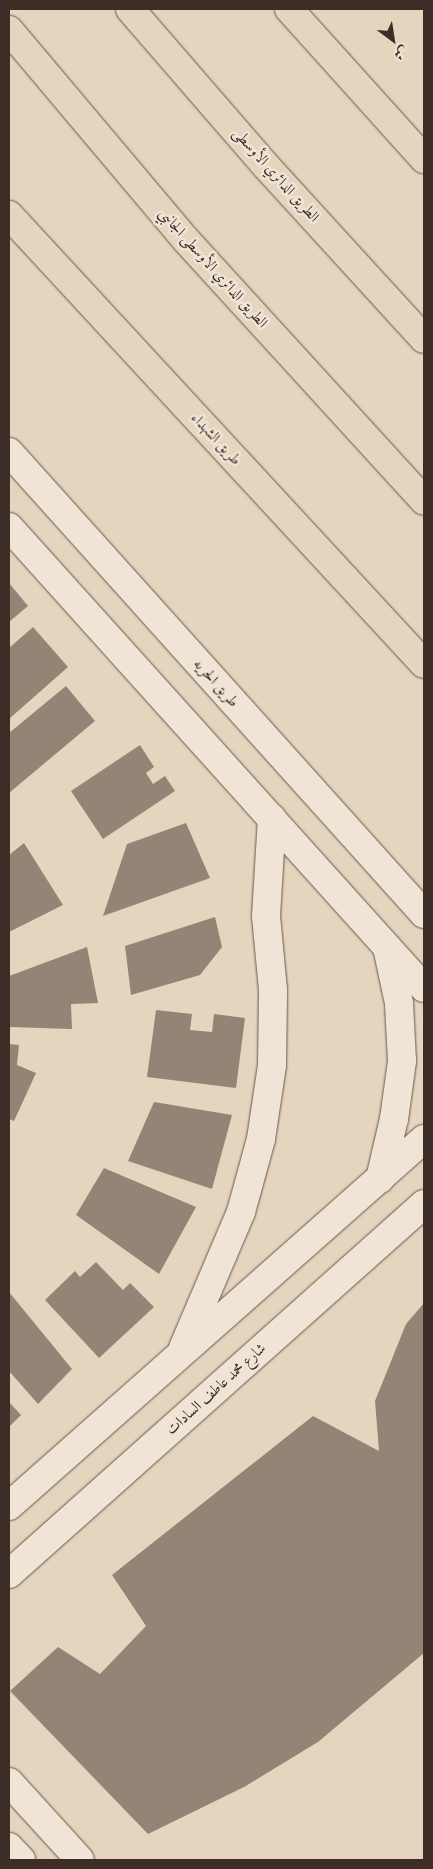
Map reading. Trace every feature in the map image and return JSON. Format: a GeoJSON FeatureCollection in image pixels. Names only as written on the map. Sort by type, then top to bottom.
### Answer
{"type":"FeatureCollection","features":[{"type":"Feature","properties":{"kind":"main road","name":"الطريق الدائري الأوسطى"},"geometry":{"type":"LineString","coordinates":[[130,9],[266,166],[424,339]]}},
{"type":"Feature","properties":{"kind":"main road"},"geometry":{"type":"LineString","coordinates":[[289,9],[424,159]]}},
{"type":"Feature","properties":{"kind":"main road"},"geometry":{"type":"LineString","coordinates":[[314,9],[357,84]]}},
{"type":"Feature","properties":{"kind":"main road","name":"الطريق الدائري الأوسطى الجانبي"},"geometry":{"type":"LineString","coordinates":[[9,30],[186,240],[424,501]]}},
{"type":"Feature","properties":{"kind":"main road","name":"طريق الشهداء"},"geometry":{"type":"LineString","coordinates":[[9,215],[424,664]]}},
{"type":"Feature","properties":{"kind":"street","name":"طريق الحريه"},"geometry":{"type":"LineString","coordinates":[[9,452],[424,914]]}},
{"type":"Feature","properties":{"kind":"street"},"geometry":{"type":"LineString","coordinates":[[9,527],[424,988]]}},
{"type":"Feature","properties":{"kind":"street"},"geometry":{"type":"LineString","coordinates":[[180,1355],[241,1212],[261,1139],[272,1065],[273,990],[266,916],[272,818]]}},
{"type":"Feature","properties":{"kind":"street"},"geometry":{"type":"LineString","coordinates":[[380,1179],[394,1119],[402,1061],[399,1003],[386,946]]}},
{"type":"Feature","properties":{"kind":"street"},"geometry":{"type":"LineString","coordinates":[[9,1506],[424,1139]]}},
{"type":"Feature","properties":{"kind":"street","name":"شارع محمد عاطف السادات"},"geometry":{"type":"LineString","coordinates":[[9,1574],[424,1204]]}},
{"type":"Feature","properties":{"kind":"street"},"geometry":{"type":"LineString","coordinates":[[9,1782],[80,1860]]}},
{"type":"Feature","properties":{"kind":"street"},"geometry":{"type":"LineString","coordinates":[[9,1847],[21,1860]]}},
{"type":"Feature","properties":{"kind":"building"},"geometry":{"type":"Polygon","coordinates":[[[9,583],[28,606],[9,622],[9,583]]]}},
{"type":"Feature","properties":{"kind":"building"},"geometry":{"type":"Polygon","coordinates":[[[33,627],[68,667],[9,719],[9,648],[33,627]]]}},
{"type":"Feature","properties":{"kind":"building"},"geometry":{"type":"Polygon","coordinates":[[[66,686],[95,721],[9,793],[9,733],[66,686]]]}},
{"type":"Feature","properties":{"kind":"building"},"geometry":{"type":"Polygon","coordinates":[[[140,745],[154,767],[146,773],[153,784],[165,776],[175,791],[103,839],[71,791],[140,745]]]}},
{"type":"Feature","properties":{"kind":"building"},"geometry":{"type":"Polygon","coordinates":[[[186,823],[210,878],[103,916],[127,844],[186,823]]]}},
{"type":"Feature","properties":{"kind":"building"},"geometry":{"type":"Polygon","coordinates":[[[24,843],[63,905],[9,932],[9,855],[24,843]]]}},
{"type":"Feature","properties":{"kind":"building"},"geometry":{"type":"Polygon","coordinates":[[[215,917],[222,947],[200,975],[131,995],[125,946],[215,917]]]}},
{"type":"Feature","properties":{"kind":"building"},"geometry":{"type":"Polygon","coordinates":[[[87,947],[98,1003],[71,1004],[72,1029],[9,1027],[9,976],[87,947]]]}},
{"type":"Feature","properties":{"kind":"building"},"geometry":{"type":"Polygon","coordinates":[[[156,1010],[192,1014],[190,1030],[212,1032],[214,1014],[245,1018],[236,1088],[147,1077],[156,1010]]]}},
{"type":"Feature","properties":{"kind":"building"},"geometry":{"type":"Polygon","coordinates":[[[9,1044],[19,1045],[17,1065],[36,1073],[14,1121],[9,1119],[9,1044]]]}},
{"type":"Feature","properties":{"kind":"building"},"geometry":{"type":"Polygon","coordinates":[[[154,1102],[232,1115],[212,1189],[128,1161],[154,1102]]]}},
{"type":"Feature","properties":{"kind":"building"},"geometry":{"type":"Polygon","coordinates":[[[104,1168],[196,1207],[159,1274],[76,1215],[104,1168]]]}},
{"type":"Feature","properties":{"kind":"building"},"geometry":{"type":"Polygon","coordinates":[[[96,1262],[123,1290],[130,1283],[154,1307],[99,1358],[45,1300],[75,1271],[80,1277],[96,1262]]]}},
{"type":"Feature","properties":{"kind":"building"},"geometry":{"type":"Polygon","coordinates":[[[9,1292],[72,1369],[38,1404],[9,1371],[9,1292]]]}},
{"type":"Feature","properties":{"kind":"building"},"geometry":{"type":"Polygon","coordinates":[[[424,1303],[424,1653],[318,1742],[244,1787],[148,1834],[10,1691],[58,1647],[100,1674],[146,1626],[112,1575],[313,1416],[379,1451],[375,1401],[406,1324],[424,1303]]]}},
{"type":"Feature","properties":{"kind":"building"},"geometry":{"type":"Polygon","coordinates":[[[9,1402],[21,1415],[9,1427],[9,1402]]]}}]}
